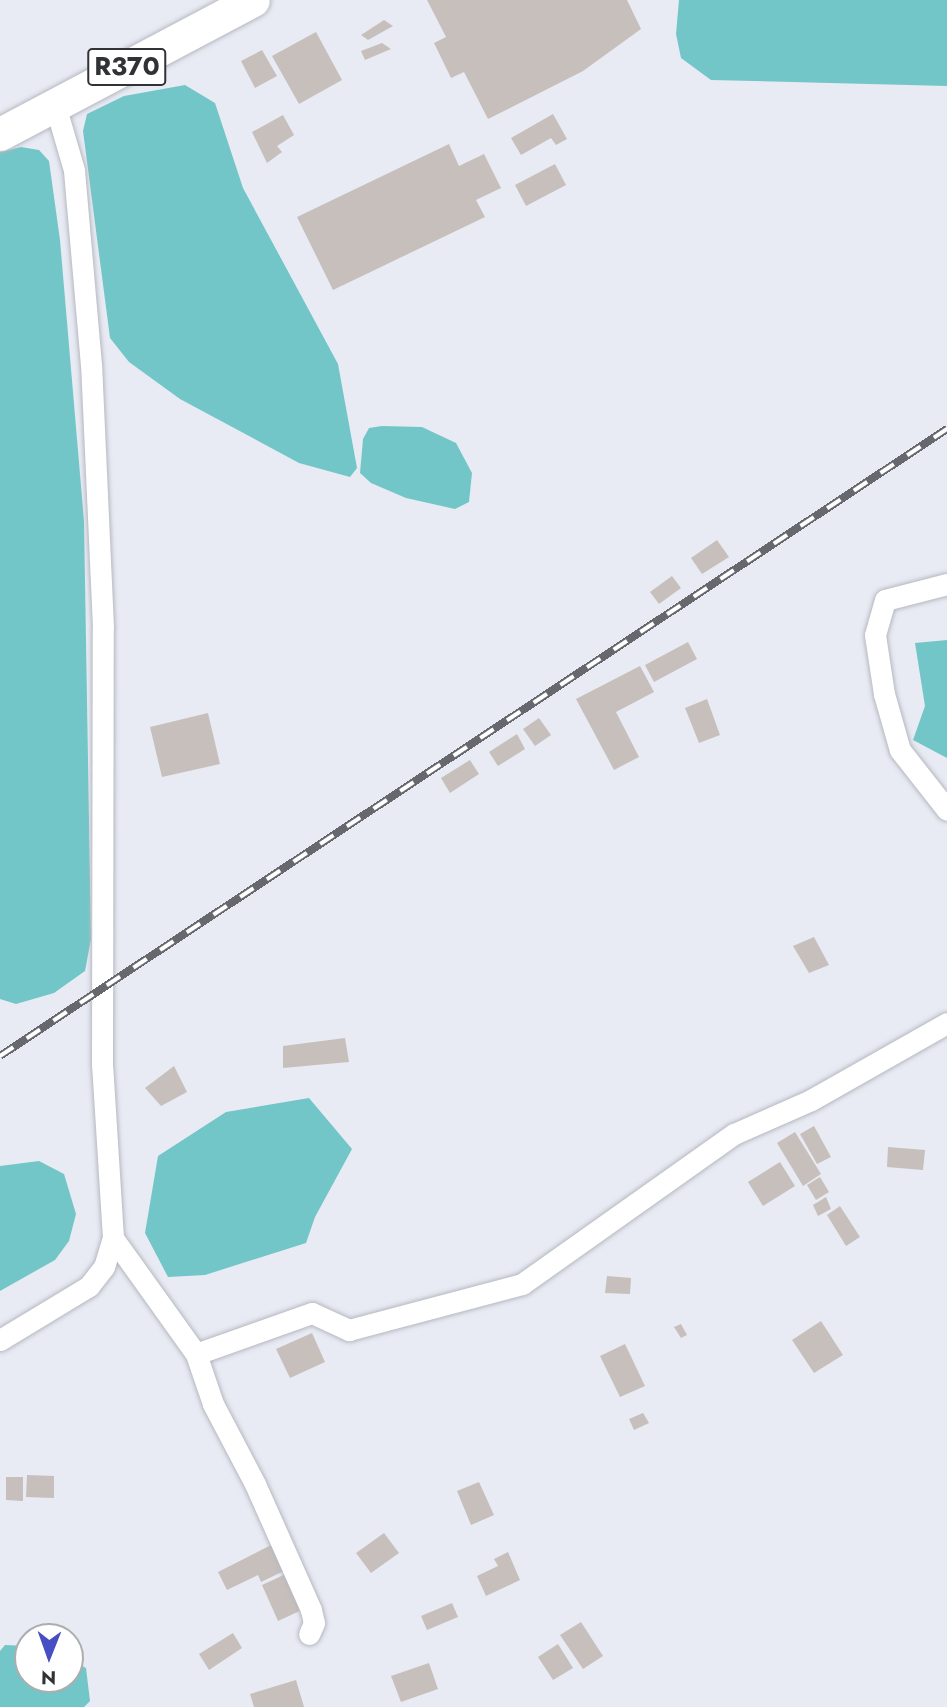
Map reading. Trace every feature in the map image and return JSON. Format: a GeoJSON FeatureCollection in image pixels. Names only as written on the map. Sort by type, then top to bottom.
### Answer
{"type":"FeatureCollection","features":[{"type":"Feature","properties":{"kind":"main road","name":"R370"},"geometry":{"type":"LineString","coordinates":[[0,134],[253,0]]}},
{"type":"Feature","properties":{"kind":"street"},"geometry":{"type":"LineString","coordinates":[[0,1340],[89,1286],[104,1268],[113,1238],[102,1065],[103,627],[90,365],[74,170],[55,105]]}},
{"type":"Feature","properties":{"kind":"street"},"geometry":{"type":"LineString","coordinates":[[947,584],[885,600],[874,635],[884,694],[900,750],[947,810]]}},
{"type":"Feature","properties":{"kind":"street"},"geometry":{"type":"LineString","coordinates":[[196,1354],[312,1313],[349,1330],[522,1284],[734,1134],[811,1100],[947,1023]]}},
{"type":"Feature","properties":{"kind":"street"},"geometry":{"type":"LineString","coordinates":[[113,1238],[196,1354],[214,1404],[255,1484],[311,1610],[314,1623],[309,1634]]}},
{"type":"Feature","properties":{"kind":"water"},"geometry":{"type":"Polygon","coordinates":[[[679,0],[947,0],[947,86],[711,80],[681,58],[676,34],[679,0]]]}},
{"type":"Feature","properties":{"kind":"water"},"geometry":{"type":"Polygon","coordinates":[[[185,85],[215,103],[243,188],[338,364],[357,468],[350,477],[299,463],[180,399],[129,362],[110,338],[83,131],[87,114],[124,96],[185,85]]]}},
{"type":"Feature","properties":{"kind":"water"},"geometry":{"type":"Polygon","coordinates":[[[21,147],[39,150],[49,161],[60,240],[84,521],[91,939],[85,971],[54,993],[16,1004],[0,999],[0,152],[21,147]]]}},
{"type":"Feature","properties":{"kind":"water"},"geometry":{"type":"Polygon","coordinates":[[[422,427],[456,443],[472,473],[469,502],[455,509],[406,498],[371,483],[360,473],[363,439],[369,428],[422,427]]]}},
{"type":"Feature","properties":{"kind":"water"},"geometry":{"type":"Polygon","coordinates":[[[947,640],[947,758],[913,740],[925,706],[915,643],[947,640]]]}},
{"type":"Feature","properties":{"kind":"water"},"geometry":{"type":"Polygon","coordinates":[[[309,1098],[352,1149],[315,1217],[306,1243],[205,1275],[168,1277],[145,1233],[158,1156],[226,1112],[309,1098]]]}},
{"type":"Feature","properties":{"kind":"water"},"geometry":{"type":"Polygon","coordinates":[[[39,1161],[64,1174],[76,1214],[69,1241],[55,1260],[0,1291],[0,1166],[39,1161]]]}},
{"type":"Feature","properties":{"kind":"water"},"geometry":{"type":"Polygon","coordinates":[[[5,1645],[14,1645],[14,1693],[84,1693],[84,1667],[90,1701],[84,1707],[0,1707],[0,1651],[5,1645]]]}},
{"type":"Feature","properties":{"kind":"building"},"geometry":{"type":"Polygon","coordinates":[[[427,0],[627,0],[641,29],[583,71],[488,119],[464,72],[451,78],[434,43],[446,37],[427,0]]]}},
{"type":"Feature","properties":{"kind":"building"},"geometry":{"type":"Polygon","coordinates":[[[384,20],[393,26],[368,40],[361,35],[384,20]]]}},
{"type":"Feature","properties":{"kind":"building"},"geometry":{"type":"Polygon","coordinates":[[[316,32],[342,80],[299,104],[272,56],[316,32]]]}},
{"type":"Feature","properties":{"kind":"building"},"geometry":{"type":"Polygon","coordinates":[[[382,43],[391,49],[365,60],[361,51],[382,43]]]}},
{"type":"Feature","properties":{"kind":"building"},"geometry":{"type":"Polygon","coordinates":[[[262,50],[277,76],[255,88],[241,61],[262,50]]]}},
{"type":"Feature","properties":{"kind":"building"},"geometry":{"type":"Polygon","coordinates":[[[553,114],[567,139],[556,145],[551,138],[521,155],[511,138],[553,114]]]}},
{"type":"Feature","properties":{"kind":"building"},"geometry":{"type":"Polygon","coordinates":[[[283,115],[294,135],[277,146],[282,152],[267,163],[252,132],[283,115]]]}},
{"type":"Feature","properties":{"kind":"building"},"geometry":{"type":"Polygon","coordinates":[[[449,144],[459,166],[484,154],[501,188],[476,200],[485,217],[333,290],[297,217],[449,144]]]}},
{"type":"Feature","properties":{"kind":"building"},"geometry":{"type":"Polygon","coordinates":[[[555,164],[566,185],[526,206],[515,185],[555,164]]]}},
{"type":"Feature","properties":{"kind":"building"},"geometry":{"type":"Polygon","coordinates":[[[717,540],[729,557],[702,574],[691,558],[717,540]]]}},
{"type":"Feature","properties":{"kind":"building"},"geometry":{"type":"Polygon","coordinates":[[[672,576],[681,588],[659,604],[650,592],[672,576]]]}},
{"type":"Feature","properties":{"kind":"building"},"geometry":{"type":"Polygon","coordinates":[[[688,642],[697,659],[654,682],[645,665],[688,642]]]}},
{"type":"Feature","properties":{"kind":"building"},"geometry":{"type":"Polygon","coordinates":[[[640,666],[654,692],[616,712],[639,757],[614,770],[576,699],[640,666]]]}},
{"type":"Feature","properties":{"kind":"building"},"geometry":{"type":"Polygon","coordinates":[[[707,699],[720,735],[699,743],[685,708],[707,699]]]}},
{"type":"Feature","properties":{"kind":"building"},"geometry":{"type":"Polygon","coordinates":[[[208,713],[220,764],[162,777],[150,727],[208,713]]]}},
{"type":"Feature","properties":{"kind":"building"},"geometry":{"type":"Polygon","coordinates":[[[539,718],[551,735],[535,746],[523,729],[539,718]]]}},
{"type":"Feature","properties":{"kind":"building"},"geometry":{"type":"Polygon","coordinates":[[[517,734],[525,749],[498,766],[489,752],[517,734]]]}},
{"type":"Feature","properties":{"kind":"building"},"geometry":{"type":"Polygon","coordinates":[[[470,760],[479,774],[450,793],[441,778],[470,760]]]}},
{"type":"Feature","properties":{"kind":"building"},"geometry":{"type":"Polygon","coordinates":[[[814,937],[829,965],[809,973],[793,946],[814,937]]]}},
{"type":"Feature","properties":{"kind":"building"},"geometry":{"type":"Polygon","coordinates":[[[345,1038],[349,1062],[283,1068],[283,1046],[345,1038]]]}},
{"type":"Feature","properties":{"kind":"building"},"geometry":{"type":"Polygon","coordinates":[[[174,1066],[187,1092],[161,1106],[145,1088],[174,1066]]]}},
{"type":"Feature","properties":{"kind":"building"},"geometry":{"type":"Polygon","coordinates":[[[814,1126],[831,1157],[817,1164],[800,1134],[814,1126]]]}},
{"type":"Feature","properties":{"kind":"building"},"geometry":{"type":"Polygon","coordinates":[[[795,1132],[821,1174],[803,1186],[777,1143],[795,1132]]]}},
{"type":"Feature","properties":{"kind":"building"},"geometry":{"type":"Polygon","coordinates":[[[888,1147],[925,1150],[923,1170],[887,1167],[888,1147]]]}},
{"type":"Feature","properties":{"kind":"building"},"geometry":{"type":"Polygon","coordinates":[[[780,1162],[795,1186],[763,1206],[748,1182],[780,1162]]]}},
{"type":"Feature","properties":{"kind":"building"},"geometry":{"type":"Polygon","coordinates":[[[820,1177],[829,1192],[816,1200],[807,1185],[820,1177]]]}},
{"type":"Feature","properties":{"kind":"building"},"geometry":{"type":"Polygon","coordinates":[[[826,1197],[831,1209],[818,1216],[813,1205],[826,1197]]]}},
{"type":"Feature","properties":{"kind":"building"},"geometry":{"type":"Polygon","coordinates":[[[840,1206],[860,1237],[846,1246],[827,1215],[840,1206]]]}},
{"type":"Feature","properties":{"kind":"building"},"geometry":{"type":"Polygon","coordinates":[[[607,1276],[631,1278],[630,1294],[605,1293],[607,1276]]]}},
{"type":"Feature","properties":{"kind":"building"},"geometry":{"type":"Polygon","coordinates":[[[821,1321],[843,1355],[814,1373],[792,1340],[821,1321]]]}},
{"type":"Feature","properties":{"kind":"building"},"geometry":{"type":"Polygon","coordinates":[[[681,1324],[687,1335],[681,1338],[674,1327],[681,1324]]]}},
{"type":"Feature","properties":{"kind":"building"},"geometry":{"type":"Polygon","coordinates":[[[312,1333],[325,1362],[290,1378],[276,1349],[312,1333]]]}},
{"type":"Feature","properties":{"kind":"building"},"geometry":{"type":"Polygon","coordinates":[[[625,1344],[645,1386],[620,1397],[600,1356],[625,1344]]]}},
{"type":"Feature","properties":{"kind":"building"},"geometry":{"type":"Polygon","coordinates":[[[643,1413],[649,1423],[634,1430],[629,1419],[643,1413]]]}},
{"type":"Feature","properties":{"kind":"building"},"geometry":{"type":"Polygon","coordinates":[[[27,1475],[54,1476],[54,1498],[26,1497],[27,1475]]]}},
{"type":"Feature","properties":{"kind":"building"},"geometry":{"type":"Polygon","coordinates":[[[6,1477],[23,1477],[23,1501],[6,1500],[6,1477]]]}},
{"type":"Feature","properties":{"kind":"building"},"geometry":{"type":"Polygon","coordinates":[[[479,1482],[494,1515],[471,1525],[457,1491],[479,1482]]]}},
{"type":"Feature","properties":{"kind":"building"},"geometry":{"type":"Polygon","coordinates":[[[384,1533],[399,1553],[371,1573],[356,1553],[384,1533]]]}},
{"type":"Feature","properties":{"kind":"building"},"geometry":{"type":"Polygon","coordinates":[[[273,1544],[286,1570],[261,1582],[258,1575],[227,1590],[218,1572],[273,1544]]]}},
{"type":"Feature","properties":{"kind":"building"},"geometry":{"type":"Polygon","coordinates":[[[508,1552],[520,1580],[486,1596],[477,1576],[498,1566],[494,1559],[508,1552]]]}},
{"type":"Feature","properties":{"kind":"building"},"geometry":{"type":"Polygon","coordinates":[[[288,1573],[304,1609],[278,1621],[262,1585],[288,1573]]]}},
{"type":"Feature","properties":{"kind":"building"},"geometry":{"type":"Polygon","coordinates":[[[452,1603],[458,1617],[427,1630],[421,1616],[452,1603]]]}},
{"type":"Feature","properties":{"kind":"building"},"geometry":{"type":"Polygon","coordinates":[[[581,1622],[603,1656],[583,1669],[560,1635],[581,1622]]]}},
{"type":"Feature","properties":{"kind":"building"},"geometry":{"type":"Polygon","coordinates":[[[233,1633],[242,1648],[209,1670],[199,1654],[233,1633]]]}},
{"type":"Feature","properties":{"kind":"building"},"geometry":{"type":"Polygon","coordinates":[[[558,1644],[573,1668],[553,1680],[538,1657],[558,1644]]]}},
{"type":"Feature","properties":{"kind":"building"},"geometry":{"type":"Polygon","coordinates":[[[429,1663],[438,1689],[401,1702],[391,1676],[429,1663]]]}},
{"type":"Feature","properties":{"kind":"building"},"geometry":{"type":"Polygon","coordinates":[[[296,1680],[304,1707],[254,1707],[250,1694],[296,1680]]]}},
{"type":"Feature","properties":{"kind":"railway"},"geometry":{"type":"LineString","coordinates":[[0,1056],[947,429]]}}]}
